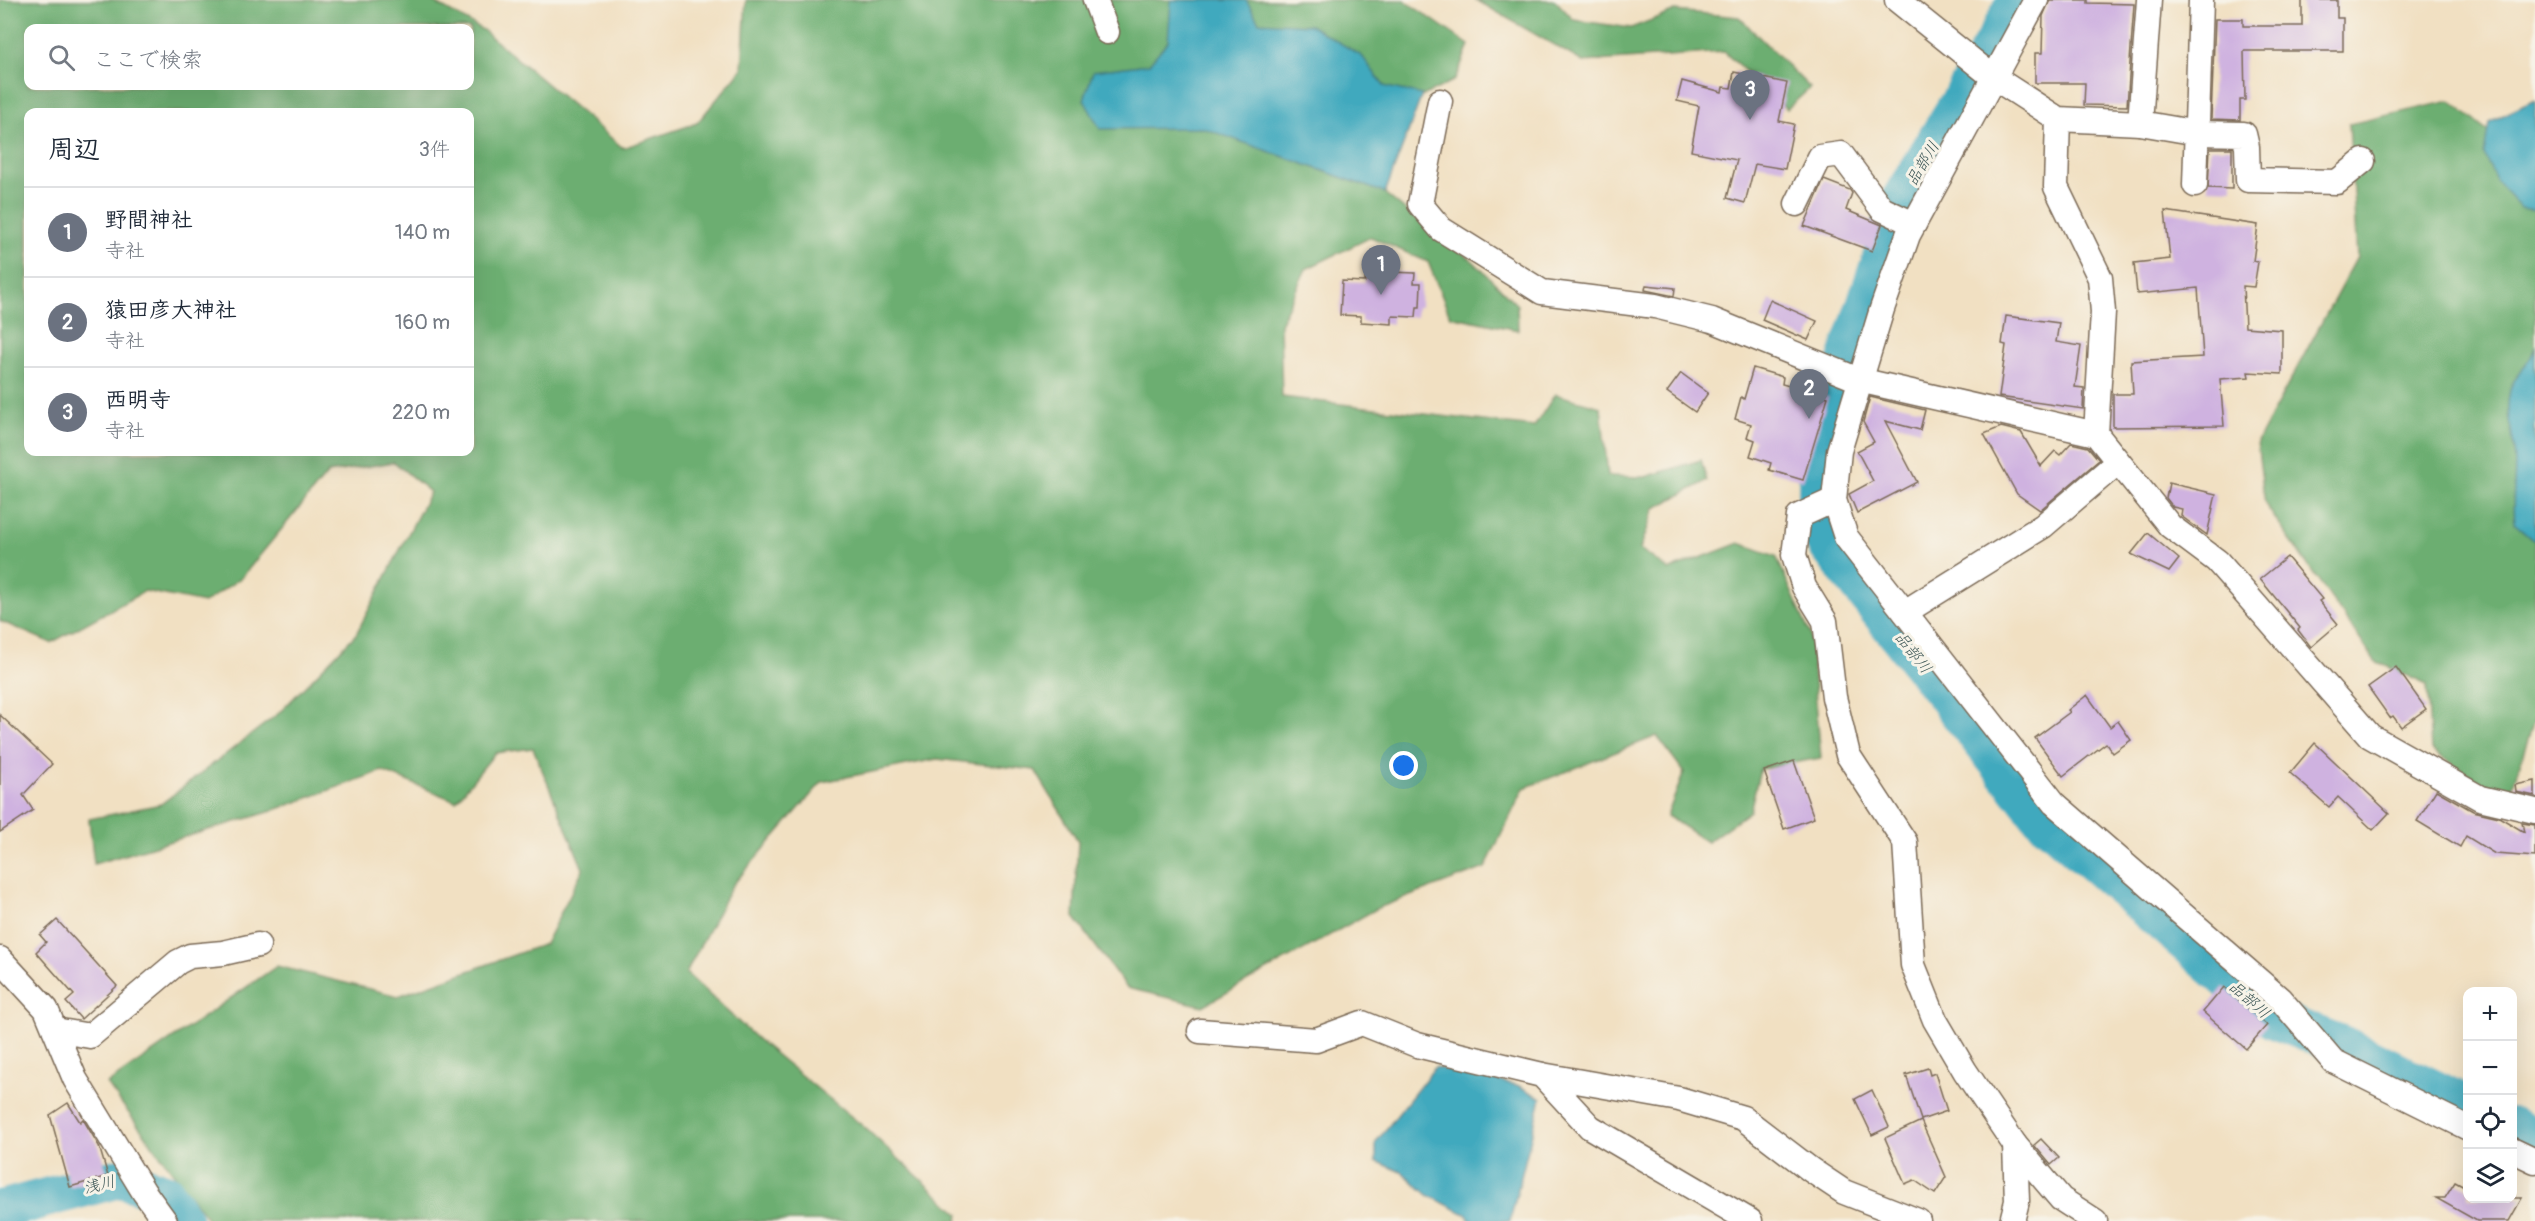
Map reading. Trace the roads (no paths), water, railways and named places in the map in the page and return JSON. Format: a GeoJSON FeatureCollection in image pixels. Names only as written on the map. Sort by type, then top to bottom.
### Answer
{"type":"FeatureCollection","features":[{"type":"Feature","properties":{"kind":"street"},"geometry":{"type":"LineString","coordinates":[[1095,0],[1107,32]]}},
{"type":"Feature","properties":{"kind":"street"},"geometry":{"type":"LineString","coordinates":[[1897,0],[1993,77],[2058,119],[2140,123],[2198,134],[2244,134],[2247,147],[2248,180],[2337,182],[2363,161]]}},
{"type":"Feature","properties":{"kind":"street"},"geometry":{"type":"LineString","coordinates":[[2036,0],[1908,235],[1859,380],[1839,451],[1834,500],[1846,537],[2054,803],[2280,999],[2333,1061],[2463,1126]]}},
{"type":"Feature","properties":{"kind":"street"},"geometry":{"type":"LineString","coordinates":[[2140,123],[2149,0]]}},
{"type":"Feature","properties":{"kind":"street"},"geometry":{"type":"LineString","coordinates":[[2195,185],[2201,0]]}},
{"type":"Feature","properties":{"kind":"street"},"geometry":{"type":"LineString","coordinates":[[1440,100],[1420,204],[1441,229],[1542,292],[1655,306],[1712,320],[1859,380],[2096,434],[2170,526],[2217,561],[2370,736],[2480,798],[2535,811]]}},
{"type":"Feature","properties":{"kind":"street"},"geometry":{"type":"LineString","coordinates":[[2058,119],[2056,187],[2100,278],[2103,312],[2096,434]]}},
{"type":"Feature","properties":{"kind":"street"},"geometry":{"type":"LineString","coordinates":[[1797,204],[1820,157],[1841,154],[1882,209],[1914,224]]}},
{"type":"Feature","properties":{"kind":"street"},"geometry":{"type":"LineString","coordinates":[[1905,612],[2043,526],[2118,462]]}},
{"type":"Feature","properties":{"kind":"street"},"geometry":{"type":"LineString","coordinates":[[1834,500],[1799,516],[1794,555],[1804,587],[1825,621],[1834,697],[1848,755],[1905,842],[1913,965],[1935,1020],[1965,1071],[2015,1145],[2061,1199],[2095,1221]]}},
{"type":"Feature","properties":{"kind":"street"},"geometry":{"type":"LineString","coordinates":[[55,1030],[90,1036],[177,962],[190,956],[223,953],[258,945]]}},
{"type":"Feature","properties":{"kind":"street"},"geometry":{"type":"LineString","coordinates":[[0,959],[46,1010],[75,1079],[144,1192],[165,1221]]}},
{"type":"Feature","properties":{"kind":"street"},"geometry":{"type":"LineString","coordinates":[[1200,1031],[1316,1040],[1362,1023],[1417,1045],[1542,1075],[1678,1099],[1743,1118],[1844,1192],[1918,1221]]}},
{"type":"Feature","properties":{"kind":"street"},"geometry":{"type":"LineString","coordinates":[[1542,1075],[1590,1127],[1750,1221]]}},
{"type":"Feature","properties":{"kind":"street"},"geometry":{"type":"LineString","coordinates":[[2012,1221],[2017,1201],[2015,1145]]}},
{"type":"Feature","properties":{"kind":"street"},"geometry":{"type":"LineString","coordinates":[[2517,1152],[2535,1161]]}},
{"type":"Feature","properties":{"kind":"water"},"geometry":{"type":"Polygon","coordinates":[[[1171,0],[1246,0],[1259,22],[1310,25],[1362,56],[1384,86],[1422,95],[1385,193],[1203,128],[1100,129],[1084,100],[1093,71],[1149,64],[1168,41],[1171,0]]]}},
{"type":"Feature","properties":{"kind":"water"},"geometry":{"type":"Polygon","coordinates":[[[2535,100],[2535,210],[2521,208],[2497,182],[2484,155],[2489,122],[2535,100]]]}},
{"type":"Feature","properties":{"kind":"water"},"geometry":{"type":"Polygon","coordinates":[[[2535,346],[2535,541],[2514,523],[2515,458],[2508,407],[2512,384],[2530,359],[2535,346]]]}},
{"type":"Feature","properties":{"kind":"water"},"geometry":{"type":"Polygon","coordinates":[[[1435,1067],[1517,1085],[1541,1098],[1510,1221],[1470,1221],[1467,1215],[1428,1195],[1402,1172],[1376,1161],[1376,1142],[1435,1067]]]}},
{"type":"Feature","properties":{"kind":"waterway","name":"品部川"},"geometry":{"type":"LineString","coordinates":[[2018,0],[1970,85],[1896,207],[1887,244],[1847,360],[1818,474],[1818,528],[1826,543],[2041,817],[2273,1019],[2344,1046],[2463,1104]]}},
{"type":"Feature","properties":{"kind":"waterway","name":"品部川"},"geometry":{"type":"LineString","coordinates":[[2517,1129],[2535,1138]]}},
{"type":"Feature","properties":{"kind":"waterway","name":"浅川"},"geometry":{"type":"LineString","coordinates":[[0,1210],[120,1178],[165,1193],[183,1221]]}},
{"type":"Feature","properties":{"kind":"place","name":"西明寺"},"geometry":{"type":"Point","coordinates":[1750,120]}},
{"type":"Feature","properties":{"kind":"place","name":"野間神社"},"geometry":{"type":"Point","coordinates":[1381,295]}},
{"type":"Feature","properties":{"kind":"place","name":"猿田彦大神社"},"geometry":{"type":"Point","coordinates":[1809,419]}}]}
